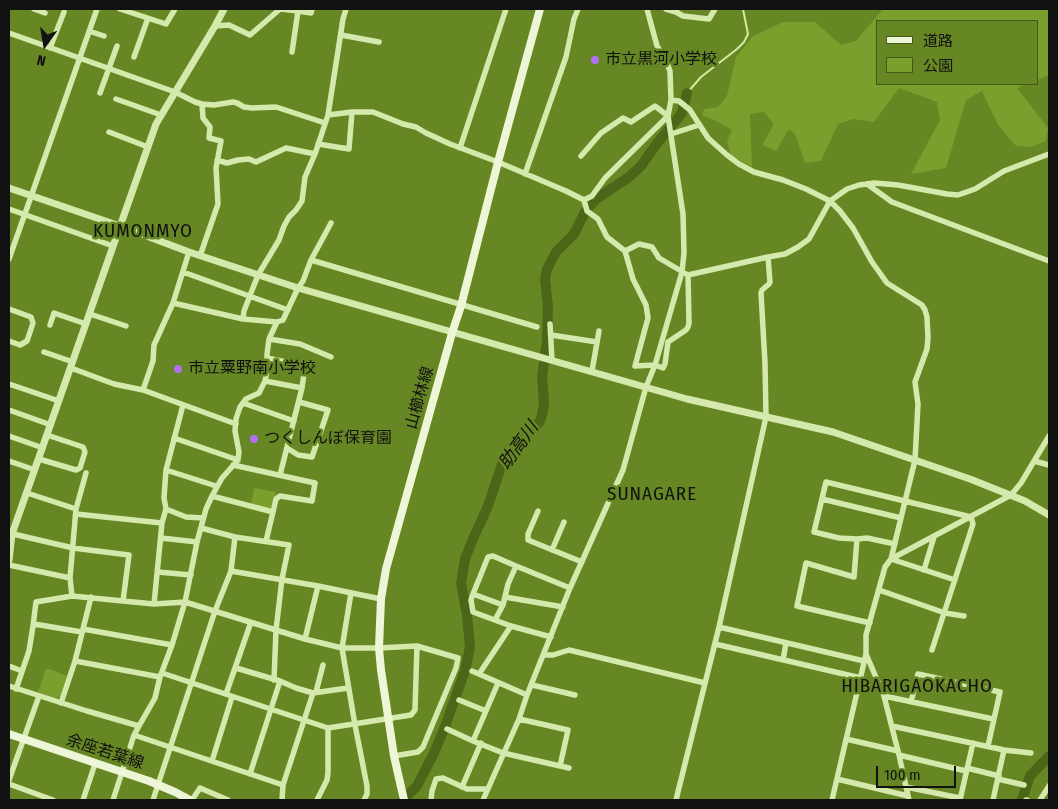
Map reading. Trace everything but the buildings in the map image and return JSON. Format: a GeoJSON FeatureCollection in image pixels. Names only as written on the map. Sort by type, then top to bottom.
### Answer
{"type":"FeatureCollection","features":[{"type":"Feature","properties":{"kind":"main road","name":"山櫛林線"},"geometry":{"type":"LineString","coordinates":[[404,800],[394,756],[378,648],[381,600],[386,569],[452,332],[462,306],[498,162],[540,9]]}},
{"type":"Feature","properties":{"kind":"main road","name":"余座若葉線"},"geometry":{"type":"LineString","coordinates":[[9,734],[158,785],[191,800]]}},
{"type":"Feature","properties":{"kind":"street"},"geometry":{"type":"LineString","coordinates":[[34,9],[45,13]]}},
{"type":"Feature","properties":{"kind":"street"},"geometry":{"type":"LineString","coordinates":[[9,259],[97,9]]}},
{"type":"Feature","properties":{"kind":"street"},"geometry":{"type":"LineString","coordinates":[[120,9],[134,11],[166,24],[175,9]]}},
{"type":"Feature","properties":{"kind":"street"},"geometry":{"type":"LineString","coordinates":[[9,560],[10,533],[27,493],[160,115],[224,9]]}},
{"type":"Feature","properties":{"kind":"street"},"geometry":{"type":"LineString","coordinates":[[215,26],[229,26],[250,35],[280,9],[311,13],[312,9]]}},
{"type":"Feature","properties":{"kind":"street"},"geometry":{"type":"LineString","coordinates":[[243,319],[258,275],[279,240],[289,217],[302,201],[304,177],[315,154],[328,115],[346,9]]}},
{"type":"Feature","properties":{"kind":"street"},"geometry":{"type":"LineString","coordinates":[[460,148],[506,9]]}},
{"type":"Feature","properties":{"kind":"street"},"geometry":{"type":"LineString","coordinates":[[525,174],[566,57],[578,9]]}},
{"type":"Feature","properties":{"kind":"street"},"geometry":{"type":"LineString","coordinates":[[584,200],[586,211],[598,219],[607,237],[625,250],[633,279],[646,305],[648,318],[635,366],[655,365],[663,368],[668,342],[686,330],[689,323],[683,214],[668,116],[671,100],[670,71],[665,58],[657,46],[647,9]]}},
{"type":"Feature","properties":{"kind":"street"},"geometry":{"type":"LineString","coordinates":[[666,9],[676,10],[683,16],[709,19],[715,9]]}},
{"type":"Feature","properties":{"kind":"street"},"geometry":{"type":"LineString","coordinates":[[292,52],[298,11]]}},
{"type":"Feature","properties":{"kind":"street"},"geometry":{"type":"LineString","coordinates":[[50,48],[64,12]]}},
{"type":"Feature","properties":{"kind":"street"},"geometry":{"type":"LineString","coordinates":[[134,57],[148,18]]}},
{"type":"Feature","properties":{"kind":"street"},"geometry":{"type":"LineString","coordinates":[[89,31],[104,36]]}},
{"type":"Feature","properties":{"kind":"street"},"geometry":{"type":"LineString","coordinates":[[9,34],[175,92],[189,100],[202,104],[214,105],[233,102],[248,108],[276,107],[326,123]]}},
{"type":"Feature","properties":{"kind":"street"},"geometry":{"type":"LineString","coordinates":[[341,36],[379,42]]}},
{"type":"Feature","properties":{"kind":"street"},"geometry":{"type":"LineString","coordinates":[[100,93],[117,46]]}},
{"type":"Feature","properties":{"kind":"street"},"geometry":{"type":"LineString","coordinates":[[116,99],[160,115]]}},
{"type":"Feature","properties":{"kind":"street"},"geometry":{"type":"LineString","coordinates":[[671,100],[678,101],[690,110],[708,138],[739,164],[754,172],[806,189],[830,201],[853,228],[872,262],[887,283],[922,305],[927,317],[928,338],[925,354],[915,382],[918,404],[915,460],[891,559],[885,567],[866,635],[865,658],[832,800]]}},
{"type":"Feature","properties":{"kind":"street"},"geometry":{"type":"LineString","coordinates":[[200,256],[218,204],[216,168],[221,141],[209,138],[210,127],[203,118],[202,104]]}},
{"type":"Feature","properties":{"kind":"street"},"geometry":{"type":"LineString","coordinates":[[581,156],[601,133],[623,118],[631,122],[655,106],[668,116]]}},
{"type":"Feature","properties":{"kind":"street"},"geometry":{"type":"LineString","coordinates":[[318,144],[349,149],[352,112]]}},
{"type":"Feature","properties":{"kind":"street"},"geometry":{"type":"LineString","coordinates":[[328,115],[373,112],[416,127],[460,148],[498,162],[584,200]]}},
{"type":"Feature","properties":{"kind":"street"},"geometry":{"type":"LineString","coordinates":[[584,200],[592,196],[605,178],[668,116]]}},
{"type":"Feature","properties":{"kind":"street"},"geometry":{"type":"LineString","coordinates":[[671,134],[699,125]]}},
{"type":"Feature","properties":{"kind":"street"},"geometry":{"type":"LineString","coordinates":[[109,132],[148,147]]}},
{"type":"Feature","properties":{"kind":"street"},"geometry":{"type":"LineString","coordinates":[[217,160],[227,163],[249,159],[256,162],[286,148],[315,154]]}},
{"type":"Feature","properties":{"kind":"street"},"geometry":{"type":"LineString","coordinates":[[625,250],[638,244],[652,247],[659,258],[685,274],[785,254],[809,239],[830,201],[846,189],[874,183],[958,194],[983,185],[1004,171],[1049,154]]}},
{"type":"Feature","properties":{"kind":"street"},"geometry":{"type":"LineString","coordinates":[[867,184],[892,202],[1049,261]]}},
{"type":"Feature","properties":{"kind":"street"},"geometry":{"type":"LineString","coordinates":[[9,188],[200,256],[298,288],[687,399],[833,432],[970,479],[1025,501],[1049,515]]}},
{"type":"Feature","properties":{"kind":"street"},"geometry":{"type":"LineString","coordinates":[[9,209],[113,246]]}},
{"type":"Feature","properties":{"kind":"street"},"geometry":{"type":"LineString","coordinates":[[173,303],[243,319],[277,322],[283,320],[303,281],[311,260],[331,224]]}},
{"type":"Feature","properties":{"kind":"street"},"geometry":{"type":"LineString","coordinates":[[143,390],[153,361],[154,345],[173,303],[190,252]]}},
{"type":"Feature","properties":{"kind":"street"},"geometry":{"type":"LineString","coordinates":[[676,800],[719,627],[766,417],[761,293],[769,283],[768,257]]}},
{"type":"Feature","properties":{"kind":"street"},"geometry":{"type":"LineString","coordinates":[[311,260],[537,327]]}},
{"type":"Feature","properties":{"kind":"street"},"geometry":{"type":"LineString","coordinates":[[183,272],[288,310]]}},
{"type":"Feature","properties":{"kind":"street"},"geometry":{"type":"LineString","coordinates":[[483,800],[519,719],[570,588],[623,470],[646,387],[685,274]]}},
{"type":"Feature","properties":{"kind":"street"},"geometry":{"type":"LineString","coordinates":[[9,309],[31,317],[33,323],[27,341],[20,345],[9,341]]}},
{"type":"Feature","properties":{"kind":"street"},"geometry":{"type":"LineString","coordinates":[[50,325],[54,313],[86,324]]}},
{"type":"Feature","properties":{"kind":"street"},"geometry":{"type":"LineString","coordinates":[[90,314],[126,326]]}},
{"type":"Feature","properties":{"kind":"street"},"geometry":{"type":"LineString","coordinates":[[113,800],[134,735],[155,698],[172,645],[185,602],[203,518],[216,486],[238,460],[239,452],[235,431],[240,407],[246,399],[259,393],[265,381],[269,338],[277,322]]}},
{"type":"Feature","properties":{"kind":"street"},"geometry":{"type":"LineString","coordinates":[[550,324],[550,360]]}},
{"type":"Feature","properties":{"kind":"street"},"geometry":{"type":"LineString","coordinates":[[592,371],[599,331]]}},
{"type":"Feature","properties":{"kind":"street"},"geometry":{"type":"LineString","coordinates":[[551,335],[597,342]]}},
{"type":"Feature","properties":{"kind":"street"},"geometry":{"type":"LineString","coordinates":[[269,338],[300,344],[331,357]]}},
{"type":"Feature","properties":{"kind":"street"},"geometry":{"type":"LineString","coordinates":[[44,352],[114,384],[143,390],[236,424]]}},
{"type":"Feature","properties":{"kind":"street"},"geometry":{"type":"LineString","coordinates":[[267,358],[304,366],[299,402],[280,476]]}},
{"type":"Feature","properties":{"kind":"street"},"geometry":{"type":"LineString","coordinates":[[265,381],[302,388]]}},
{"type":"Feature","properties":{"kind":"street"},"geometry":{"type":"LineString","coordinates":[[9,384],[59,401]]}},
{"type":"Feature","properties":{"kind":"street"},"geometry":{"type":"LineString","coordinates":[[287,448],[298,455],[312,457],[328,410],[299,402]]}},
{"type":"Feature","properties":{"kind":"street"},"geometry":{"type":"LineString","coordinates":[[243,403],[294,420]]}},
{"type":"Feature","properties":{"kind":"street"},"geometry":{"type":"LineString","coordinates":[[154,604],[162,523],[166,509],[164,498],[166,470],[183,405]]}},
{"type":"Feature","properties":{"kind":"street"},"geometry":{"type":"LineString","coordinates":[[9,410],[51,425]]}},
{"type":"Feature","properties":{"kind":"street"},"geometry":{"type":"LineString","coordinates":[[39,458],[76,470],[80,468],[85,452],[83,447],[47,435]]}},
{"type":"Feature","properties":{"kind":"street"},"geometry":{"type":"LineString","coordinates":[[9,436],[43,448]]}},
{"type":"Feature","properties":{"kind":"street"},"geometry":{"type":"LineString","coordinates":[[891,559],[1011,495],[1047,445],[1049,436]]}},
{"type":"Feature","properties":{"kind":"street"},"geometry":{"type":"LineString","coordinates":[[174,438],[238,460]]}},
{"type":"Feature","properties":{"kind":"street"},"geometry":{"type":"LineString","coordinates":[[9,461],[35,470]]}},
{"type":"Feature","properties":{"kind":"street"},"geometry":{"type":"LineString","coordinates":[[1034,461],[1049,465]]}},
{"type":"Feature","properties":{"kind":"street"},"geometry":{"type":"LineString","coordinates":[[233,465],[315,483],[312,501],[280,496],[276,499],[266,542]]}},
{"type":"Feature","properties":{"kind":"street"},"geometry":{"type":"LineString","coordinates":[[166,470],[216,486]]}},
{"type":"Feature","properties":{"kind":"street"},"geometry":{"type":"LineString","coordinates":[[72,596],[70,578],[76,511],[86,473]]}},
{"type":"Feature","properties":{"kind":"street"},"geometry":{"type":"LineString","coordinates":[[895,544],[866,538],[839,538],[814,532],[826,482],[971,517]]}},
{"type":"Feature","properties":{"kind":"street"},"geometry":{"type":"LineString","coordinates":[[27,493],[76,511],[162,523]]}},
{"type":"Feature","properties":{"kind":"street"},"geometry":{"type":"LineString","coordinates":[[212,496],[273,512]]}},
{"type":"Feature","properties":{"kind":"street"},"geometry":{"type":"LineString","coordinates":[[822,498],[901,518]]}},
{"type":"Feature","properties":{"kind":"street"},"geometry":{"type":"LineString","coordinates":[[166,509],[186,517],[203,518]]}},
{"type":"Feature","properties":{"kind":"street"},"geometry":{"type":"LineString","coordinates":[[538,511],[528,534],[528,540],[582,562]]}},
{"type":"Feature","properties":{"kind":"street"},"geometry":{"type":"LineString","coordinates":[[932,650],[973,524],[971,517]]}},
{"type":"Feature","properties":{"kind":"street"},"geometry":{"type":"LineString","coordinates":[[552,550],[564,522]]}},
{"type":"Feature","properties":{"kind":"street"},"geometry":{"type":"LineString","coordinates":[[201,528],[288,545],[276,630],[277,680],[271,710],[250,774]]}},
{"type":"Feature","properties":{"kind":"street"},"geometry":{"type":"LineString","coordinates":[[10,533],[74,548],[129,555],[123,601]]}},
{"type":"Feature","properties":{"kind":"street"},"geometry":{"type":"LineString","coordinates":[[153,800],[215,611],[231,571],[235,536]]}},
{"type":"Feature","properties":{"kind":"street"},"geometry":{"type":"LineString","coordinates":[[924,570],[934,537]]}},
{"type":"Feature","properties":{"kind":"street"},"geometry":{"type":"LineString","coordinates":[[161,538],[197,542]]}},
{"type":"Feature","properties":{"kind":"street"},"geometry":{"type":"LineString","coordinates":[[857,539],[854,577],[806,563],[797,606],[870,623]]}},
{"type":"Feature","properties":{"kind":"street"},"geometry":{"type":"LineString","coordinates":[[550,637],[511,626],[473,612],[471,600],[488,557],[493,556],[570,588]]}},
{"type":"Feature","properties":{"kind":"street"},"geometry":{"type":"LineString","coordinates":[[891,559],[955,580]]}},
{"type":"Feature","properties":{"kind":"street"},"geometry":{"type":"LineString","coordinates":[[9,565],[70,578]]}},
{"type":"Feature","properties":{"kind":"street"},"geometry":{"type":"LineString","coordinates":[[495,620],[503,605],[508,584],[516,566]]}},
{"type":"Feature","properties":{"kind":"street"},"geometry":{"type":"LineString","coordinates":[[231,571],[282,579],[381,600]]}},
{"type":"Feature","properties":{"kind":"street"},"geometry":{"type":"LineString","coordinates":[[158,572],[191,575]]}},
{"type":"Feature","properties":{"kind":"street"},"geometry":{"type":"LineString","coordinates":[[305,639],[318,586]]}},
{"type":"Feature","properties":{"kind":"street"},"geometry":{"type":"LineString","coordinates":[[879,590],[945,612],[964,616]]}},
{"type":"Feature","properties":{"kind":"street"},"geometry":{"type":"LineString","coordinates":[[351,593],[342,648],[367,786],[364,800]]}},
{"type":"Feature","properties":{"kind":"street"},"geometry":{"type":"LineString","coordinates":[[473,594],[503,605]]}},
{"type":"Feature","properties":{"kind":"street"},"geometry":{"type":"LineString","coordinates":[[16,689],[29,650],[36,602],[72,596],[154,604],[185,602],[305,639],[342,648],[417,646],[458,658],[456,668],[423,747],[418,752],[394,756]]}},
{"type":"Feature","properties":{"kind":"street"},"geometry":{"type":"LineString","coordinates":[[61,703],[75,661],[91,597]]}},
{"type":"Feature","properties":{"kind":"street"},"geometry":{"type":"LineString","coordinates":[[505,597],[563,607]]}},
{"type":"Feature","properties":{"kind":"street"},"geometry":{"type":"LineString","coordinates":[[212,761],[236,668],[251,622]]}},
{"type":"Feature","properties":{"kind":"street"},"geometry":{"type":"LineString","coordinates":[[34,624],[172,645]]}},
{"type":"Feature","properties":{"kind":"street"},"geometry":{"type":"LineString","coordinates":[[479,674],[511,626]]}},
{"type":"Feature","properties":{"kind":"street"},"geometry":{"type":"LineString","coordinates":[[719,627],[786,643],[865,658]]}},
{"type":"Feature","properties":{"kind":"street"},"geometry":{"type":"LineString","coordinates":[[783,660],[786,643]]}},
{"type":"Feature","properties":{"kind":"street"},"geometry":{"type":"LineString","coordinates":[[715,644],[860,678]]}},
{"type":"Feature","properties":{"kind":"street"},"geometry":{"type":"LineString","coordinates":[[75,661],[161,675],[229,695],[328,728],[411,715],[414,710],[417,646]]}},
{"type":"Feature","properties":{"kind":"street"},"geometry":{"type":"LineString","coordinates":[[544,655],[553,655],[569,650],[705,683]]}},
{"type":"Feature","properties":{"kind":"street"},"geometry":{"type":"LineString","coordinates":[[837,779],[908,798],[899,753],[884,696],[865,658]]}},
{"type":"Feature","properties":{"kind":"street"},"geometry":{"type":"LineString","coordinates":[[282,800],[283,785],[323,665]]}},
{"type":"Feature","properties":{"kind":"street"},"geometry":{"type":"LineString","coordinates":[[9,666],[22,671]]}},
{"type":"Feature","properties":{"kind":"street"},"geometry":{"type":"LineString","coordinates":[[236,668],[314,693],[348,688]]}},
{"type":"Feature","properties":{"kind":"street"},"geometry":{"type":"LineString","coordinates":[[472,671],[527,695]]}},
{"type":"Feature","properties":{"kind":"street"},"geometry":{"type":"LineString","coordinates":[[911,702],[918,674],[1000,692],[988,746]]}},
{"type":"Feature","properties":{"kind":"street"},"geometry":{"type":"LineString","coordinates":[[473,741],[498,683]]}},
{"type":"Feature","properties":{"kind":"street"},"geometry":{"type":"LineString","coordinates":[[532,685],[575,695]]}},
{"type":"Feature","properties":{"kind":"street"},"geometry":{"type":"LineString","coordinates":[[9,686],[114,720],[139,726]]}},
{"type":"Feature","properties":{"kind":"street"},"geometry":{"type":"LineString","coordinates":[[9,780],[39,696]]}},
{"type":"Feature","properties":{"kind":"street"},"geometry":{"type":"LineString","coordinates":[[884,696],[994,719]]}},
{"type":"Feature","properties":{"kind":"street"},"geometry":{"type":"LineString","coordinates":[[459,700],[486,711]]}},
{"type":"Feature","properties":{"kind":"street"},"geometry":{"type":"LineString","coordinates":[[519,719],[568,730],[560,766]]}},
{"type":"Feature","properties":{"kind":"street"},"geometry":{"type":"LineString","coordinates":[[892,726],[1004,750],[1031,753]]}},
{"type":"Feature","properties":{"kind":"street"},"geometry":{"type":"LineString","coordinates":[[317,800],[327,780],[328,728]]}},
{"type":"Feature","properties":{"kind":"street"},"geometry":{"type":"LineString","coordinates":[[448,729],[504,753],[569,768]]}},
{"type":"Feature","properties":{"kind":"street"},"geometry":{"type":"LineString","coordinates":[[134,735],[283,785]]}},
{"type":"Feature","properties":{"kind":"street"},"geometry":{"type":"LineString","coordinates":[[846,739],[1024,785]]}},
{"type":"Feature","properties":{"kind":"street"},"geometry":{"type":"LineString","coordinates":[[462,787],[481,743]]}},
{"type":"Feature","properties":{"kind":"street"},"geometry":{"type":"LineString","coordinates":[[906,787],[960,799],[973,743]]}},
{"type":"Feature","properties":{"kind":"street"},"geometry":{"type":"LineString","coordinates":[[993,800],[1004,750]]}},
{"type":"Feature","properties":{"kind":"street"},"geometry":{"type":"LineString","coordinates":[[83,800],[95,764]]}},
{"type":"Feature","properties":{"kind":"street"},"geometry":{"type":"LineString","coordinates":[[431,800],[436,779],[443,778],[466,789],[488,789]]}},
{"type":"Feature","properties":{"kind":"street"},"geometry":{"type":"LineString","coordinates":[[9,784],[53,800]]}},
{"type":"Feature","properties":{"kind":"street"},"geometry":{"type":"LineString","coordinates":[[1040,800],[1049,786]]}},
{"type":"Feature","properties":{"kind":"street"},"geometry":{"type":"LineString","coordinates":[[191,800],[200,788],[228,800]]}},
{"type":"Feature","properties":{"kind":"green space"},"geometry":{"type":"Polygon","coordinates":[[[883,9],[1049,9],[1049,75],[1038,80],[1038,20],[876,20],[876,85],[1024,85],[1017,88],[1048,128],[1046,141],[1031,147],[1016,146],[998,125],[982,91],[966,100],[946,168],[911,174],[940,120],[937,102],[899,88],[874,122],[853,119],[838,124],[821,161],[805,163],[795,134],[789,129],[776,151],[762,145],[774,124],[764,112],[750,114],[752,167],[731,155],[727,141],[732,130],[702,115],[704,109],[718,107],[727,96],[736,57],[753,36],[783,22],[815,22],[841,45],[856,41],[883,9]]]}},
{"type":"Feature","properties":{"kind":"green space"},"geometry":{"type":"Polygon","coordinates":[[[254,488],[276,492],[272,506],[269,509],[251,504],[254,488]]]}},
{"type":"Feature","properties":{"kind":"green space"},"geometry":{"type":"Polygon","coordinates":[[[46,669],[67,676],[60,697],[56,698],[38,692],[46,669]]]}},
{"type":"Feature","properties":{"kind":"waterway"},"geometry":{"type":"LineString","coordinates":[[687,93],[701,77],[744,42],[748,34],[743,9]]}},
{"type":"Feature","properties":{"kind":"waterway","name":"助高川"},"geometry":{"type":"LineString","coordinates":[[403,800],[417,786],[434,753],[465,671],[470,647],[461,583],[465,559],[488,506],[502,464],[540,421],[542,415],[544,403],[542,377],[547,342],[548,306],[545,279],[547,269],[556,252],[574,234],[585,212],[596,199],[629,177],[641,166],[682,113],[687,93]]}},
{"type":"Feature","properties":{"kind":"waterway"},"geometry":{"type":"LineString","coordinates":[[1022,800],[1030,776],[1049,756]]}},
{"type":"Feature","properties":{"kind":"place","name":"市立黒河小学校"},"geometry":{"type":"Point","coordinates":[595,60]}},
{"type":"Feature","properties":{"kind":"place","name":"市立粟野南小学校"},"geometry":{"type":"Point","coordinates":[178,369]}},
{"type":"Feature","properties":{"kind":"place","name":"つくしんぼ保育園"},"geometry":{"type":"Point","coordinates":[254,439]}},
{"type":"Feature","properties":{"kind":"district","name":"KUMONMYO"},"geometry":{"type":"Point","coordinates":[143,232]}},
{"type":"Feature","properties":{"kind":"district","name":"SUNAGARE"},"geometry":{"type":"Point","coordinates":[652,495]}},
{"type":"Feature","properties":{"kind":"district","name":"HIBARIGAOKACHO"},"geometry":{"type":"Point","coordinates":[917,687]}}]}
